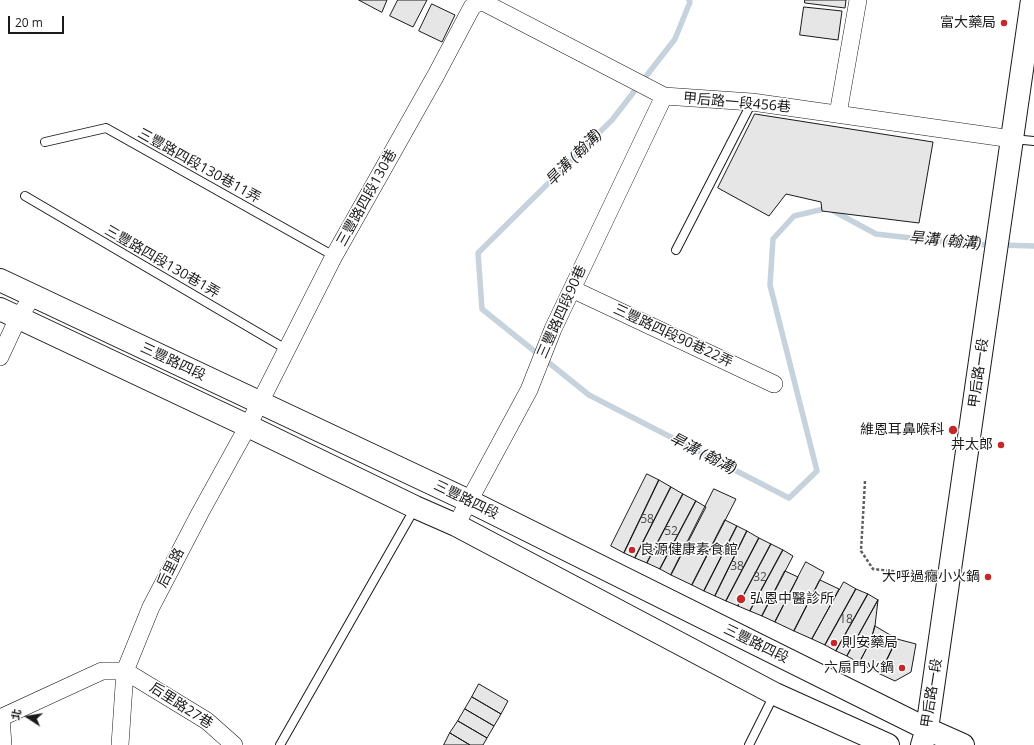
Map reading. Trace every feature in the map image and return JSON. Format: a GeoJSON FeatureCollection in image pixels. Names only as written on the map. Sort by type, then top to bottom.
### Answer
{"type":"FeatureCollection","features":[{"type":"Feature","properties":{"kind":"main road","name":"甲后路一段"},"geometry":{"type":"LineString","coordinates":[[924,737],[949,578],[1032,0]]}},
{"type":"Feature","properties":{"kind":"main road","name":"三豐路四段"},"geometry":{"type":"LineString","coordinates":[[0,280],[469,501],[924,737],[962,745]]}},
{"type":"Feature","properties":{"kind":"main road","name":"三豐路四段"},"geometry":{"type":"LineString","coordinates":[[9,313],[415,507],[456,525],[775,694],[888,745]]}},
{"type":"Feature","properties":{"kind":"street"},"geometry":{"type":"LineString","coordinates":[[838,114],[858,0]]}},
{"type":"Feature","properties":{"kind":"street","name":"甲后路一段456巷"},"geometry":{"type":"LineString","coordinates":[[483,2],[664,96],[752,102],[1012,139]]}},
{"type":"Feature","properties":{"kind":"street","name":"三豐路四段130巷"},"geometry":{"type":"LineString","coordinates":[[259,403],[334,256],[436,75],[472,7],[483,2]]}},
{"type":"Feature","properties":{"kind":"street","name":"三豐路四段90巷"},"geometry":{"type":"LineString","coordinates":[[456,525],[529,390],[553,330],[664,96]]}},
{"type":"Feature","properties":{"kind":"street","name":"三豐路四段90巷22弄"},"geometry":{"type":"LineString","coordinates":[[572,289],[774,384]]}},
{"type":"Feature","properties":{"kind":"street"},"geometry":{"type":"LineString","coordinates":[[0,357],[9,313],[32,296]]}},
{"type":"Feature","properties":{"kind":"street","name":"后里路"},"geometry":{"type":"LineString","coordinates":[[120,745],[125,671],[151,607],[259,403]]}},
{"type":"Feature","properties":{"kind":"street"},"geometry":{"type":"LineString","coordinates":[[3,745],[1,718],[102,671],[125,671]]}},
{"type":"Feature","properties":{"kind":"street","name":"后里路27巷"},"geometry":{"type":"LineString","coordinates":[[125,671],[207,721],[234,745]]}},
{"type":"Feature","properties":{"kind":"lane"},"geometry":{"type":"LineString","coordinates":[[676,250],[752,102]]}},
{"type":"Feature","properties":{"kind":"lane","name":"三豐路四段130巷11弄"},"geometry":{"type":"LineString","coordinates":[[45,142],[106,128],[334,256]]}},
{"type":"Feature","properties":{"kind":"lane"},"geometry":{"type":"LineString","coordinates":[[1012,139],[1034,141]]}},
{"type":"Feature","properties":{"kind":"lane","name":"三豐路四段130巷1弄"},"geometry":{"type":"LineString","coordinates":[[25,196],[286,349]]}},
{"type":"Feature","properties":{"kind":"lane"},"geometry":{"type":"LineString","coordinates":[[280,745],[415,507]]}},
{"type":"Feature","properties":{"kind":"lane"},"geometry":{"type":"LineString","coordinates":[[750,745],[775,694]]}},
{"type":"Feature","properties":{"kind":"path"},"geometry":{"type":"LineString","coordinates":[[865,481],[861,551],[874,569],[949,578]]}},
{"type":"Feature","properties":{"kind":"building"},"geometry":{"type":"Polygon","coordinates":[[[359,0],[387,0],[382,12],[359,0]]]}},
{"type":"Feature","properties":{"kind":"building"},"geometry":{"type":"Polygon","coordinates":[[[398,0],[427,0],[413,27],[390,16],[398,0]]]}},
{"type":"Feature","properties":{"kind":"building"},"geometry":{"type":"Polygon","coordinates":[[[805,0],[846,0],[845,8],[805,3],[805,0]]]}},
{"type":"Feature","properties":{"kind":"building"},"geometry":{"type":"Polygon","coordinates":[[[432,4],[455,15],[442,42],[419,31],[432,4]]]}},
{"type":"Feature","properties":{"kind":"building"},"geometry":{"type":"Polygon","coordinates":[[[804,7],[842,11],[838,40],[800,35],[804,7]]]}},
{"type":"Feature","properties":{"kind":"building"},"geometry":{"type":"Polygon","coordinates":[[[755,114],[933,142],[919,223],[822,211],[821,202],[786,194],[769,216],[718,188],[755,114]]]}},
{"type":"Feature","properties":{"kind":"building"},"geometry":{"type":"Polygon","coordinates":[[[647,474],[659,480],[624,553],[611,546],[647,474]]]}},
{"type":"Feature","properties":{"kind":"building"},"geometry":{"type":"Polygon","coordinates":[[[659,480],[671,487],[635,558],[624,553],[659,480]]]}},
{"type":"Feature","properties":{"kind":"building"},"geometry":{"type":"Polygon","coordinates":[[[671,487],[683,494],[647,563],[635,558],[671,487]]]}},
{"type":"Feature","properties":{"kind":"building"},"geometry":{"type":"Polygon","coordinates":[[[714,489],[736,499],[692,585],[671,575],[714,489]]]}},
{"type":"Feature","properties":{"kind":"building"},"geometry":{"type":"Polygon","coordinates":[[[683,494],[696,501],[660,569],[647,563],[683,494]]]}},
{"type":"Feature","properties":{"kind":"building"},"geometry":{"type":"Polygon","coordinates":[[[696,501],[706,507],[671,575],[660,569],[696,501]]]}},
{"type":"Feature","properties":{"kind":"building"},"geometry":{"type":"Polygon","coordinates":[[[725,520],[737,526],[704,591],[692,585],[725,520]]]}},
{"type":"Feature","properties":{"kind":"building"},"geometry":{"type":"Polygon","coordinates":[[[737,526],[747,531],[715,596],[704,591],[737,526]]]}},
{"type":"Feature","properties":{"kind":"building"},"geometry":{"type":"Polygon","coordinates":[[[747,531],[759,538],[726,601],[715,596],[747,531]]]}},
{"type":"Feature","properties":{"kind":"building"},"geometry":{"type":"Polygon","coordinates":[[[759,538],[771,544],[738,606],[726,601],[759,538]]]}},
{"type":"Feature","properties":{"kind":"building"},"geometry":{"type":"Polygon","coordinates":[[[771,544],[783,550],[750,611],[738,606],[771,544]]]}},
{"type":"Feature","properties":{"kind":"building"},"geometry":{"type":"Polygon","coordinates":[[[783,550],[793,556],[762,616],[750,611],[783,550]]]}},
{"type":"Feature","properties":{"kind":"building"},"geometry":{"type":"Polygon","coordinates":[[[806,562],[824,572],[794,631],[775,622],[806,562]]]}},
{"type":"Feature","properties":{"kind":"building"},"geometry":{"type":"Polygon","coordinates":[[[785,571],[798,577],[775,622],[762,616],[785,571]]]}},
{"type":"Feature","properties":{"kind":"building"},"geometry":{"type":"Polygon","coordinates":[[[820,580],[839,589],[812,639],[794,631],[820,580]]]}},
{"type":"Feature","properties":{"kind":"building"},"geometry":{"type":"Polygon","coordinates":[[[844,582],[856,589],[825,645],[812,639],[844,582]]]}},
{"type":"Feature","properties":{"kind":"building"},"geometry":{"type":"Polygon","coordinates":[[[856,589],[868,594],[836,651],[825,645],[856,589]]]}},
{"type":"Feature","properties":{"kind":"building"},"geometry":{"type":"Polygon","coordinates":[[[868,594],[878,600],[847,656],[836,651],[868,594]]]}},
{"type":"Feature","properties":{"kind":"building"},"geometry":{"type":"Polygon","coordinates":[[[878,600],[875,626],[871,640],[859,663],[847,656],[878,600]]]}},
{"type":"Feature","properties":{"kind":"building"},"geometry":{"type":"Polygon","coordinates":[[[875,626],[897,639],[880,674],[859,663],[871,640],[875,626]]]}},
{"type":"Feature","properties":{"kind":"building"},"geometry":{"type":"Polygon","coordinates":[[[897,639],[916,644],[911,672],[895,681],[880,674],[897,639]]]}},
{"type":"Feature","properties":{"kind":"building"},"geometry":{"type":"Polygon","coordinates":[[[479,684],[508,701],[501,714],[472,697],[479,684]]]}},
{"type":"Feature","properties":{"kind":"building"},"geometry":{"type":"Polygon","coordinates":[[[472,697],[501,714],[494,726],[465,709],[472,697]]]}},
{"type":"Feature","properties":{"kind":"building"},"geometry":{"type":"Polygon","coordinates":[[[465,709],[494,726],[487,738],[458,721],[465,709]]]}},
{"type":"Feature","properties":{"kind":"building"},"geometry":{"type":"Polygon","coordinates":[[[458,721],[487,738],[483,745],[470,745],[450,733],[458,721]]]}},
{"type":"Feature","properties":{"kind":"building"},"geometry":{"type":"Polygon","coordinates":[[[450,733],[470,745],[444,745],[450,733]]]}},
{"type":"Feature","properties":{"kind":"waterway","name":"旱溝 (翰溝)"},"geometry":{"type":"LineString","coordinates":[[689,0],[690,2],[675,39],[612,120],[478,253],[482,309],[589,395],[789,498],[817,471],[770,285],[773,239],[794,216],[828,208],[876,234],[964,244],[992,245]]}},
{"type":"Feature","properties":{"kind":"waterway","name":"旱溝 (翰溝)"},"geometry":{"type":"LineString","coordinates":[[1001,245],[1034,246]]}},
{"type":"Feature","properties":{"kind":"place","name":"富大藥局"},"geometry":{"type":"Point","coordinates":[1004,23]}},
{"type":"Feature","properties":{"kind":"place","name":"維恩耳鼻喉科"},"geometry":{"type":"Point","coordinates":[953,430]}},
{"type":"Feature","properties":{"kind":"place","name":"丼太郎"},"geometry":{"type":"Point","coordinates":[1001,445]}},
{"type":"Feature","properties":{"kind":"place","name":"良源健康素食館"},"geometry":{"type":"Point","coordinates":[632,550]}},
{"type":"Feature","properties":{"kind":"place","name":"大呼過癮小火鍋"},"geometry":{"type":"Point","coordinates":[988,577]}},
{"type":"Feature","properties":{"kind":"place","name":"弘恩中醫診所"},"geometry":{"type":"Point","coordinates":[741,599]}},
{"type":"Feature","properties":{"kind":"place","name":"則安藥局"},"geometry":{"type":"Point","coordinates":[834,643]}},
{"type":"Feature","properties":{"kind":"place","name":"六扇門火鍋"},"geometry":{"type":"Point","coordinates":[902,668]}}]}
